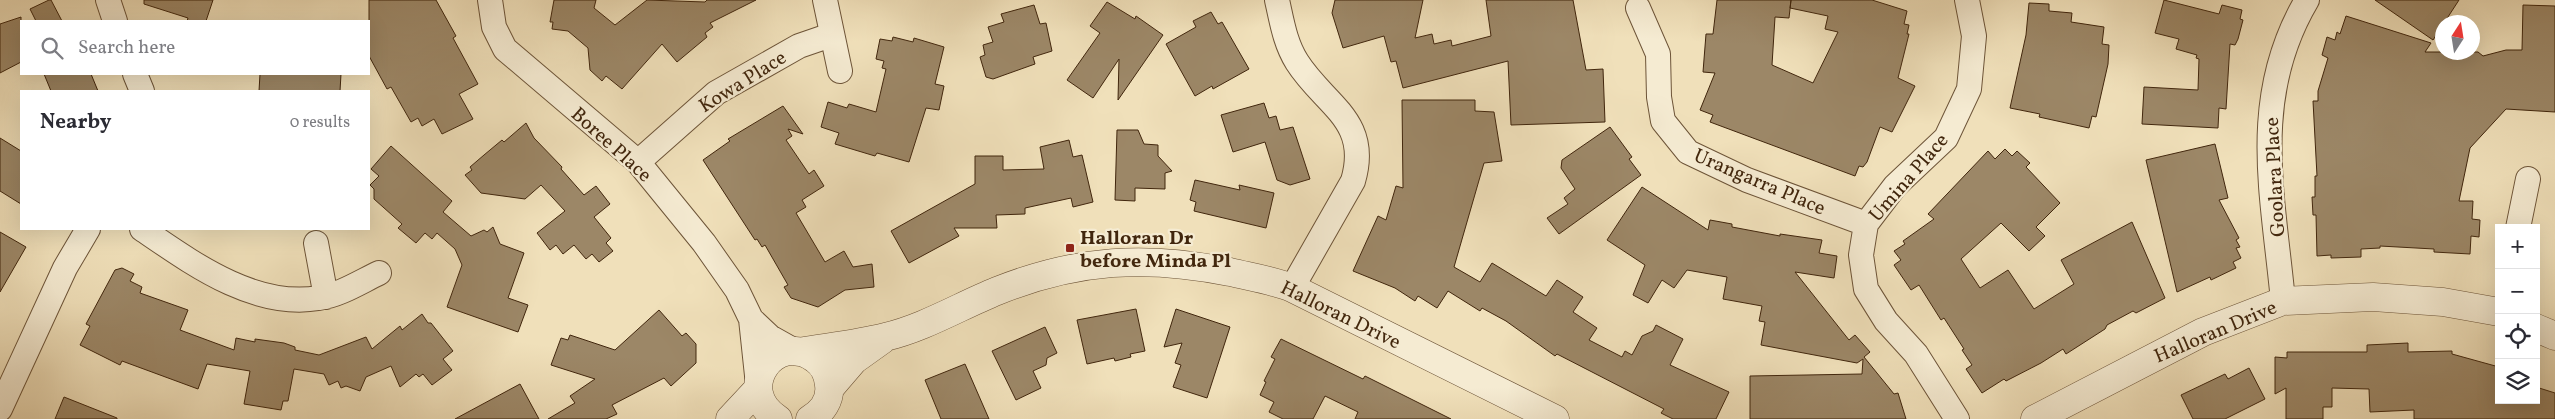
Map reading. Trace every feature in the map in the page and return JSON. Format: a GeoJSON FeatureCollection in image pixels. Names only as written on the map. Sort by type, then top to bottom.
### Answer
{"type":"FeatureCollection","features":[{"type":"Feature","properties":{"kind":"street"},"geometry":{"type":"LineString","coordinates":[[108,0],[115,20]]}},
{"type":"Feature","properties":{"kind":"street","name":"Boree Place"},"geometry":{"type":"LineString","coordinates":[[490,0],[494,27],[510,56],[638,162],[719,264],[740,295],[751,319],[758,387]]}},
{"type":"Feature","properties":{"kind":"street"},"geometry":{"type":"LineString","coordinates":[[825,0],[840,71]]}},
{"type":"Feature","properties":{"kind":"street"},"geometry":{"type":"LineString","coordinates":[[1277,0],[1285,36],[1292,54],[1303,72],[1343,115],[1354,134],[1357,152],[1356,170],[1350,186],[1292,288]]}},
{"type":"Feature","properties":{"kind":"street","name":"Umina Place"},"geometry":{"type":"LineString","coordinates":[[1958,419],[1916,354],[1886,321],[1866,289],[1861,255],[1866,224],[1895,186],[1946,138],[1969,90],[1974,36],[1967,0]]}},
{"type":"Feature","properties":{"kind":"street","name":"Goolara Place"},"geometry":{"type":"LineString","coordinates":[[2283,301],[2270,156],[2269,119],[2273,85],[2280,59],[2295,22],[2307,0]]}},
{"type":"Feature","properties":{"kind":"street","name":"Urangarra Place"},"geometry":{"type":"LineString","coordinates":[[1638,8],[1658,54],[1659,97],[1664,121],[1688,152],[1747,180],[1866,224]]}},
{"type":"Feature","properties":{"kind":"street","name":"Kowa Place"},"geometry":{"type":"LineString","coordinates":[[638,162],[716,93],[799,46],[831,35]]}},
{"type":"Feature","properties":{"kind":"street"},"geometry":{"type":"LineString","coordinates":[[135,75],[142,90]]}},
{"type":"Feature","properties":{"kind":"street"},"geometry":{"type":"LineString","coordinates":[[2519,224],[2528,179]]}},
{"type":"Feature","properties":{"kind":"street"},"geometry":{"type":"LineString","coordinates":[[0,409],[65,268],[87,230]]}},
{"type":"Feature","properties":{"kind":"street"},"geometry":{"type":"LineString","coordinates":[[144,230],[204,270],[230,282],[277,297],[308,299],[326,297],[379,273]]}},
{"type":"Feature","properties":{"kind":"street"},"geometry":{"type":"LineString","coordinates":[[316,243],[326,297]]}},
{"type":"Feature","properties":{"kind":"street","name":"Halloran Drive"},"geometry":{"type":"LineString","coordinates":[[758,387],[761,373],[767,363],[783,353],[886,337],[938,318],[997,291],[1055,271],[1123,261],[1188,264],[1274,281],[1292,288],[1555,419]]}},
{"type":"Feature","properties":{"kind":"street","name":"Halloran Drive"},"geometry":{"type":"LineString","coordinates":[[2035,419],[2203,332],[2283,301],[2374,297],[2443,302],[2495,311]]}},
{"type":"Feature","properties":{"kind":"street","name":"Boree Place"},"geometry":{"type":"LineString","coordinates":[[751,319],[770,337],[797,351]]}},
{"type":"Feature","properties":{"kind":"street"},"geometry":{"type":"LineString","coordinates":[[2540,330],[2555,336]]}},
{"type":"Feature","properties":{"kind":"street","name":"Halloran Drive"},"geometry":{"type":"LineString","coordinates":[[810,419],[831,401],[854,360],[886,337]]}},
{"type":"Feature","properties":{"kind":"street"},"geometry":{"type":"LineString","coordinates":[[797,351],[811,356],[821,364],[828,376],[831,401]]}},
{"type":"Feature","properties":{"kind":"street"},"geometry":{"type":"LineString","coordinates":[[730,419],[758,387]]}},
{"type":"Feature","properties":{"kind":"street"},"geometry":{"type":"LineString","coordinates":[[758,387],[764,407],[778,419]]}},
{"type":"Feature","properties":{"kind":"building"},"geometry":{"type":"Polygon","coordinates":[[[51,0],[61,20],[36,20],[30,9],[51,0]]]}},
{"type":"Feature","properties":{"kind":"building"},"geometry":{"type":"Polygon","coordinates":[[[144,0],[213,0],[206,20],[187,20],[188,18],[144,4],[144,0]]]}},
{"type":"Feature","properties":{"kind":"building"},"geometry":{"type":"Polygon","coordinates":[[[369,0],[436,0],[456,36],[453,38],[478,84],[459,94],[473,119],[442,134],[434,119],[422,126],[418,118],[411,122],[391,87],[387,89],[370,58],[369,0]]]}},
{"type":"Feature","properties":{"kind":"building"},"geometry":{"type":"Polygon","coordinates":[[[554,0],[596,0],[594,8],[615,25],[647,0],[705,2],[707,0],[756,0],[710,23],[713,27],[705,33],[707,37],[677,62],[662,44],[622,89],[606,76],[602,81],[590,70],[588,48],[568,31],[552,29],[553,22],[550,22],[554,0]]]}},
{"type":"Feature","properties":{"kind":"building"},"geometry":{"type":"Polygon","coordinates":[[[1335,0],[1423,0],[1415,38],[1432,34],[1434,44],[1451,40],[1452,46],[1491,36],[1486,0],[1573,0],[1586,70],[1603,69],[1605,122],[1511,125],[1508,61],[1403,88],[1396,61],[1391,62],[1384,36],[1343,48],[1332,13],[1335,0]]]}},
{"type":"Feature","properties":{"kind":"building"},"geometry":{"type":"Polygon","coordinates":[[[1717,0],[1872,0],[1907,11],[1904,24],[1909,25],[1907,34],[1909,34],[1898,78],[1915,86],[1892,132],[1880,127],[1867,162],[1863,167],[1859,166],[1855,176],[1710,122],[1713,115],[1700,110],[1715,73],[1703,72],[1706,34],[1713,34],[1717,0]],[[1790,8],[1789,18],[1775,17],[1772,65],[1813,83],[1838,32],[1825,29],[1828,16],[1790,8]]]}},
{"type":"Feature","properties":{"kind":"building"},"geometry":{"type":"Polygon","coordinates":[[[2164,0],[2219,14],[2222,5],[2242,10],[2240,19],[2243,20],[2238,39],[2235,45],[2230,44],[2226,109],[2219,108],[2218,128],[2142,124],[2144,87],[2198,90],[2199,59],[2196,58],[2197,55],[2176,49],[2179,39],[2155,33],[2164,0]]]}},
{"type":"Feature","properties":{"kind":"building"},"geometry":{"type":"Polygon","coordinates":[[[2375,0],[2459,0],[2449,15],[2435,15],[2435,37],[2433,40],[2375,0]]]}},
{"type":"Feature","properties":{"kind":"building"},"geometry":{"type":"Polygon","coordinates":[[[1107,2],[1135,19],[1136,16],[1163,35],[1118,100],[1119,59],[1093,98],[1067,80],[1100,33],[1090,26],[1107,2]]]}},
{"type":"Feature","properties":{"kind":"building"},"geometry":{"type":"Polygon","coordinates":[[[2029,3],[2049,4],[2049,11],[2072,13],[2071,22],[2104,27],[2102,44],[2109,45],[2108,64],[2096,117],[2092,116],[2089,128],[2039,117],[2040,114],[2010,108],[2026,35],[2029,3]]]}},
{"type":"Feature","properties":{"kind":"building"},"geometry":{"type":"Polygon","coordinates":[[[1034,5],[1040,24],[1046,23],[1052,51],[1033,57],[1035,64],[993,79],[986,77],[980,57],[985,55],[983,45],[993,42],[988,27],[1004,22],[1001,14],[1034,5]]]}},
{"type":"Feature","properties":{"kind":"building"},"geometry":{"type":"Polygon","coordinates":[[[2523,5],[2555,6],[2555,112],[2506,109],[2470,148],[2459,201],[2473,201],[2472,219],[2480,220],[2479,237],[2471,236],[2470,254],[2434,252],[2434,249],[2380,246],[2380,248],[2361,249],[2361,257],[2331,258],[2331,255],[2317,256],[2316,215],[2313,215],[2312,197],[2315,197],[2315,176],[2317,176],[2313,101],[2318,101],[2318,91],[2328,58],[2322,55],[2327,37],[2335,40],[2337,32],[2340,34],[2346,16],[2431,43],[2425,52],[2435,52],[2435,60],[2480,60],[2480,54],[2483,56],[2506,50],[2522,50],[2523,5]]]}},
{"type":"Feature","properties":{"kind":"building"},"geometry":{"type":"Polygon","coordinates":[[[1211,12],[1218,24],[1222,22],[1249,69],[1213,89],[1212,86],[1195,96],[1166,44],[1196,27],[1193,21],[1211,12]]]}},
{"type":"Feature","properties":{"kind":"building"},"geometry":{"type":"Polygon","coordinates":[[[21,17],[20,63],[0,73],[0,24],[21,17]]]}},
{"type":"Feature","properties":{"kind":"building"},"geometry":{"type":"Polygon","coordinates":[[[893,37],[913,42],[914,38],[944,47],[935,84],[944,86],[939,110],[926,108],[909,162],[877,153],[875,156],[835,144],[839,133],[821,127],[828,102],[847,108],[849,104],[876,112],[886,69],[882,68],[884,61],[876,59],[880,39],[892,41],[893,37]]]}},
{"type":"Feature","properties":{"kind":"building"},"geometry":{"type":"Polygon","coordinates":[[[44,75],[91,75],[98,90],[51,90],[44,75]]]}},
{"type":"Feature","properties":{"kind":"building"},"geometry":{"type":"Polygon","coordinates":[[[260,75],[341,75],[340,90],[259,90],[260,75]]]}},
{"type":"Feature","properties":{"kind":"building"},"geometry":{"type":"Polygon","coordinates":[[[1402,100],[1475,100],[1475,111],[1494,112],[1502,161],[1484,163],[1454,267],[1480,282],[1492,263],[1546,296],[1557,280],[1583,297],[1573,312],[1597,328],[1589,340],[1622,357],[1625,351],[1632,355],[1642,336],[1653,331],[1656,325],[1683,339],[1670,365],[1729,392],[1716,419],[1673,419],[1661,413],[1664,409],[1557,354],[1555,356],[1506,321],[1482,308],[1480,311],[1448,291],[1437,308],[1418,296],[1415,301],[1395,288],[1353,271],[1378,216],[1386,220],[1396,186],[1403,188],[1402,100]]]}},
{"type":"Feature","properties":{"kind":"building"},"geometry":{"type":"Polygon","coordinates":[[[1264,103],[1269,118],[1276,116],[1280,130],[1293,127],[1310,179],[1290,185],[1277,180],[1265,142],[1233,152],[1221,115],[1264,103]]]}},
{"type":"Feature","properties":{"kind":"building"},"geometry":{"type":"Polygon","coordinates":[[[783,106],[803,134],[788,129],[792,136],[786,140],[809,174],[814,170],[824,186],[802,200],[806,207],[796,213],[825,262],[844,251],[853,267],[872,264],[874,287],[845,290],[818,307],[791,298],[784,287],[788,285],[765,245],[762,247],[757,239],[755,240],[703,160],[730,141],[728,139],[783,106]]]}},
{"type":"Feature","properties":{"kind":"building"},"geometry":{"type":"Polygon","coordinates":[[[526,123],[534,138],[562,167],[561,169],[584,195],[596,186],[610,204],[594,217],[611,238],[606,243],[613,251],[599,262],[592,254],[586,259],[574,245],[563,254],[556,245],[550,250],[537,233],[565,211],[541,185],[525,199],[481,193],[465,175],[472,170],[470,167],[484,155],[502,140],[504,142],[526,123]]]}},
{"type":"Feature","properties":{"kind":"building"},"geometry":{"type":"Polygon","coordinates":[[[1610,127],[1632,157],[1629,159],[1641,175],[1559,234],[1547,218],[1568,204],[1564,198],[1575,189],[1561,168],[1562,160],[1610,127]]]}},
{"type":"Feature","properties":{"kind":"building"},"geometry":{"type":"Polygon","coordinates":[[[1117,130],[1138,130],[1144,144],[1158,145],[1158,156],[1172,171],[1165,173],[1165,189],[1135,188],[1135,201],[1115,200],[1117,130]]]}},
{"type":"Feature","properties":{"kind":"building"},"geometry":{"type":"Polygon","coordinates":[[[0,138],[20,150],[20,203],[0,191],[0,138]]]}},
{"type":"Feature","properties":{"kind":"building"},"geometry":{"type":"Polygon","coordinates":[[[1069,140],[1073,157],[1082,155],[1093,202],[1073,207],[1071,198],[1025,208],[1025,214],[996,215],[997,228],[954,228],[959,236],[909,263],[891,231],[975,184],[975,156],[1003,156],[1003,170],[1044,169],[1040,147],[1069,140]]]}},
{"type":"Feature","properties":{"kind":"building"},"geometry":{"type":"Polygon","coordinates":[[[2215,144],[2228,198],[2219,200],[2239,238],[2236,240],[2240,247],[2236,248],[2241,258],[2233,262],[2236,268],[2211,280],[2210,277],[2177,292],[2146,160],[2215,144]]]}},
{"type":"Feature","properties":{"kind":"building"},"geometry":{"type":"Polygon","coordinates":[[[391,146],[452,201],[443,212],[471,236],[484,230],[487,232],[493,227],[500,244],[524,253],[508,298],[528,305],[518,332],[447,307],[462,265],[455,249],[437,233],[432,239],[425,233],[416,243],[398,228],[402,224],[374,199],[374,189],[370,185],[379,176],[371,169],[391,146]]]}},
{"type":"Feature","properties":{"kind":"building"},"geometry":{"type":"Polygon","coordinates":[[[2005,149],[2012,156],[2017,151],[2030,163],[2026,167],[2060,203],[2036,227],[2045,236],[2029,251],[2001,223],[1961,259],[1980,288],[2008,270],[2034,309],[2074,284],[2061,260],[2132,222],[2165,298],[2136,313],[2133,311],[2107,325],[2105,329],[2066,354],[2063,349],[2006,381],[2004,379],[1982,393],[1966,369],[1972,365],[1962,350],[1964,349],[1944,318],[1941,320],[1919,285],[1911,290],[1894,265],[1901,260],[1894,251],[1905,244],[1903,241],[1934,219],[1928,214],[1988,151],[1995,159],[2005,149]]]}},
{"type":"Feature","properties":{"kind":"building"},"geometry":{"type":"Polygon","coordinates":[[[1195,180],[1240,190],[1239,185],[1274,193],[1266,228],[1194,211],[1196,202],[1190,200],[1195,180]]]}},
{"type":"Feature","properties":{"kind":"building"},"geometry":{"type":"Polygon","coordinates":[[[1642,187],[1708,230],[1710,220],[1732,224],[1732,227],[1780,236],[1780,234],[1822,240],[1819,253],[1837,256],[1834,278],[1795,272],[1849,340],[1855,335],[1870,352],[1864,357],[1894,394],[1898,393],[1906,419],[1750,419],[1750,376],[1862,374],[1863,359],[1857,363],[1761,345],[1765,322],[1759,321],[1762,306],[1723,299],[1727,277],[1687,270],[1674,288],[1662,280],[1648,303],[1633,295],[1645,265],[1607,240],[1642,187]]]}},
{"type":"Feature","properties":{"kind":"building"},"geometry":{"type":"Polygon","coordinates":[[[0,232],[26,247],[0,292],[0,232]]]}},
{"type":"Feature","properties":{"kind":"building"},"geometry":{"type":"Polygon","coordinates":[[[122,268],[134,274],[130,281],[142,287],[140,293],[188,310],[180,330],[234,350],[236,338],[255,342],[255,339],[284,343],[295,347],[295,350],[319,355],[366,337],[372,349],[400,326],[402,330],[422,314],[453,351],[443,359],[452,370],[432,385],[423,374],[419,377],[416,374],[400,387],[391,366],[366,377],[360,391],[346,386],[341,388],[338,381],[329,385],[324,374],[294,369],[288,401],[283,401],[281,410],[244,404],[250,371],[207,364],[198,389],[122,361],[120,365],[80,345],[90,326],[86,324],[115,270],[122,268]]]}},
{"type":"Feature","properties":{"kind":"building"},"geometry":{"type":"Polygon","coordinates":[[[1136,309],[1145,351],[1130,354],[1131,357],[1115,361],[1114,358],[1087,364],[1077,320],[1136,309]]]}},
{"type":"Feature","properties":{"kind":"building"},"geometry":{"type":"Polygon","coordinates":[[[1176,309],[1230,327],[1207,398],[1173,387],[1181,365],[1175,363],[1182,343],[1164,347],[1176,309]]]}},
{"type":"Feature","properties":{"kind":"building"},"geometry":{"type":"Polygon","coordinates":[[[659,310],[682,336],[686,333],[696,344],[696,363],[671,386],[664,378],[612,405],[617,414],[606,419],[548,419],[575,403],[570,396],[595,379],[551,365],[561,338],[568,340],[570,335],[615,350],[659,310]]]}},
{"type":"Feature","properties":{"kind":"building"},"geometry":{"type":"Polygon","coordinates":[[[1045,327],[1057,353],[1047,358],[1046,365],[1033,371],[1041,388],[1016,400],[992,351],[1045,327]]]}},
{"type":"Feature","properties":{"kind":"building"},"geometry":{"type":"Polygon","coordinates":[[[1281,339],[1363,379],[1365,376],[1451,419],[1355,419],[1358,412],[1325,396],[1313,419],[1283,419],[1269,412],[1274,402],[1260,395],[1266,382],[1264,381],[1275,359],[1271,357],[1281,339]]]}},
{"type":"Feature","properties":{"kind":"building"},"geometry":{"type":"Polygon","coordinates":[[[2408,343],[2408,352],[2452,351],[2452,354],[2495,366],[2495,404],[2540,404],[2540,388],[2555,393],[2555,419],[2414,419],[2414,410],[2370,412],[2369,389],[2332,388],[2332,407],[2323,407],[2323,419],[2286,419],[2286,388],[2275,394],[2275,357],[2287,358],[2287,352],[2367,352],[2367,345],[2408,343]]]}},
{"type":"Feature","properties":{"kind":"building"},"geometry":{"type":"Polygon","coordinates":[[[965,364],[989,419],[941,419],[925,380],[965,364]]]}},
{"type":"Feature","properties":{"kind":"building"},"geometry":{"type":"Polygon","coordinates":[[[2249,368],[2265,399],[2225,419],[2193,419],[2181,395],[2225,374],[2228,379],[2249,368]]]}},
{"type":"Feature","properties":{"kind":"building"},"geometry":{"type":"Polygon","coordinates":[[[520,384],[539,419],[455,419],[520,384]]]}},
{"type":"Feature","properties":{"kind":"building"},"geometry":{"type":"Polygon","coordinates":[[[64,397],[117,418],[117,419],[55,419],[64,397]]]}},
{"type":"Feature","properties":{"kind":"place","name":"Halloran Dr before Minda Pl"},"geometry":{"type":"Point","coordinates":[1070,248]}}]}
